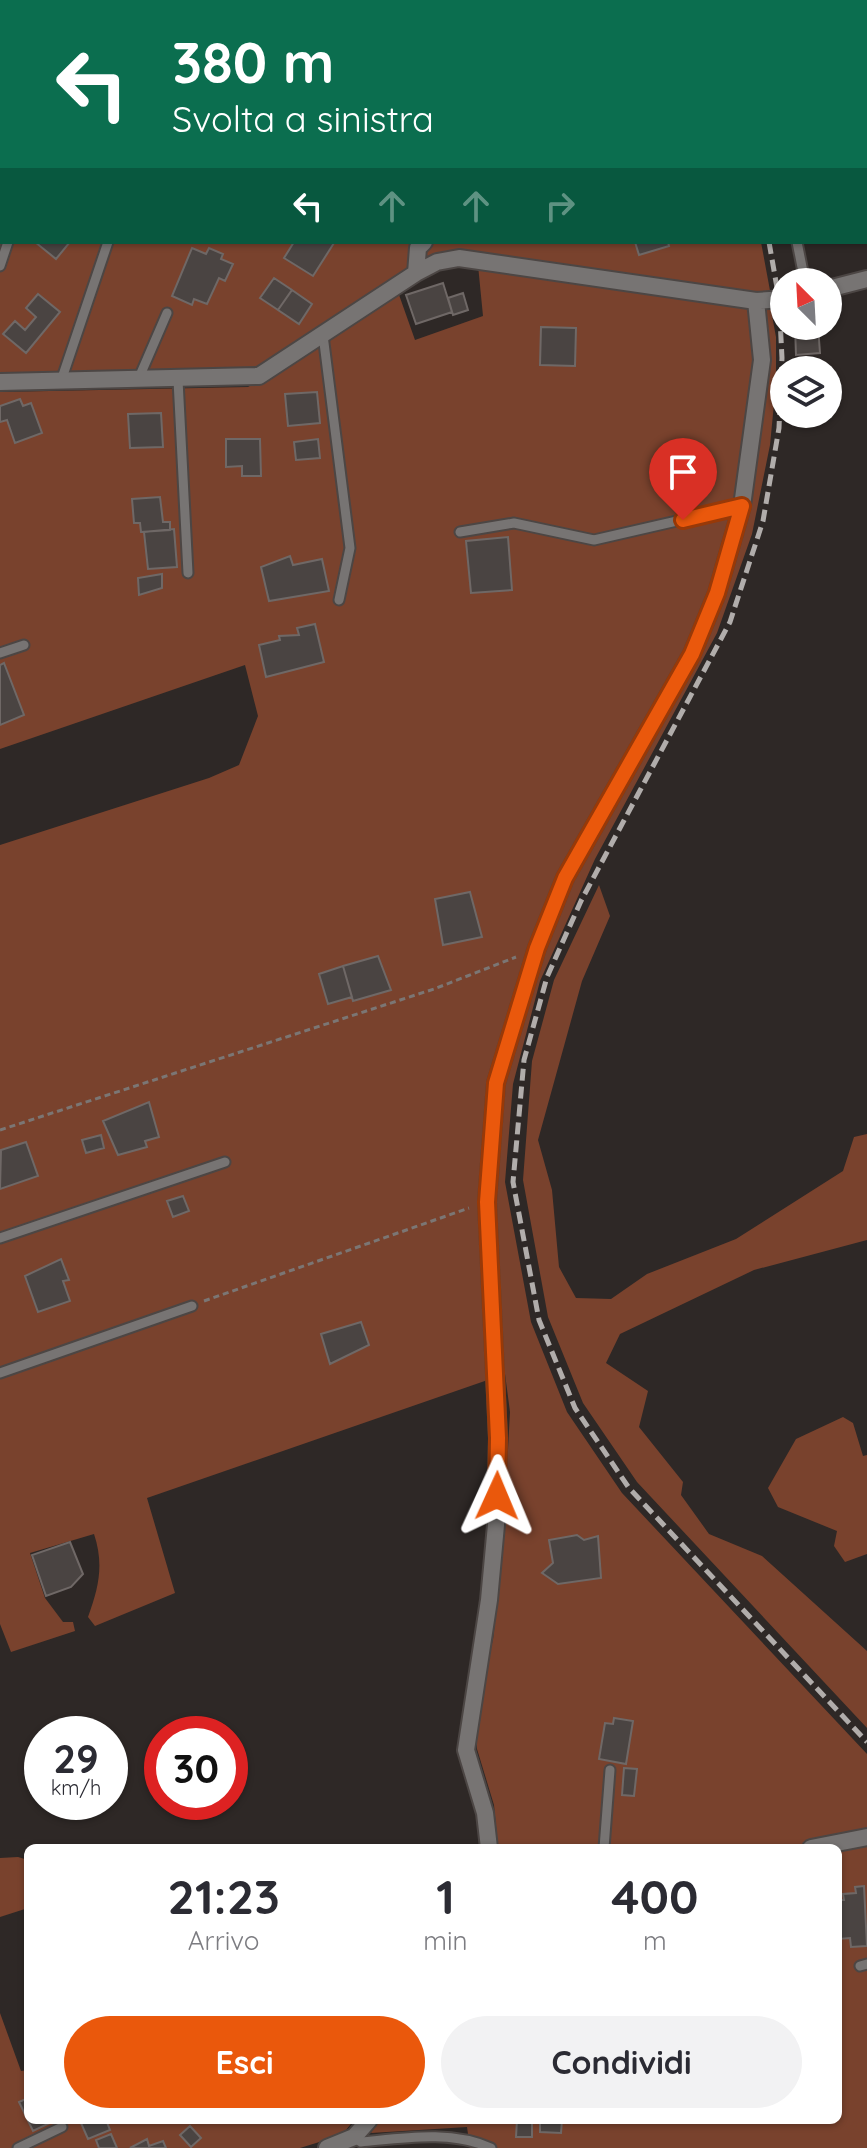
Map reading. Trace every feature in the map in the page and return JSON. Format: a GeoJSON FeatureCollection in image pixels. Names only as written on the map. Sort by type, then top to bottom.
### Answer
{"type":"FeatureCollection","features":[{"type":"Feature","properties":{"kind":"street"},"geometry":{"type":"LineString","coordinates":[[416,273],[418,248],[422,244]]}},
{"type":"Feature","properties":{"kind":"street"},"geometry":{"type":"LineString","coordinates":[[0,382],[259,376],[416,273],[437,262],[459,258],[756,301],[770,300]]}},
{"type":"Feature","properties":{"kind":"street"},"geometry":{"type":"LineString","coordinates":[[842,285],[867,279]]}},
{"type":"Feature","properties":{"kind":"street"},"geometry":{"type":"LineString","coordinates":[[489,1844],[485,1813],[466,1750],[489,1600],[496,1525],[498,1438],[487,1202],[496,1083],[537,948],[565,878],[692,654],[717,593],[742,506],[762,360],[756,301]]}},
{"type":"Feature","properties":{"kind":"street"},"geometry":{"type":"LineString","coordinates":[[831,1844],[867,1837]]}},
{"type":"Feature","properties":{"kind":"street"},"geometry":{"type":"LineString","coordinates":[[327,2148],[354,2137],[365,2124]]}},
{"type":"Feature","properties":{"kind":"lane"},"geometry":{"type":"LineString","coordinates":[[0,266],[7,244]]}},
{"type":"Feature","properties":{"kind":"lane"},"geometry":{"type":"LineString","coordinates":[[61,381],[107,244]]}},
{"type":"Feature","properties":{"kind":"lane"},"geometry":{"type":"LineString","coordinates":[[797,244],[802,268]]}},
{"type":"Feature","properties":{"kind":"lane"},"geometry":{"type":"LineString","coordinates":[[138,380],[167,313]]}},
{"type":"Feature","properties":{"kind":"lane"},"geometry":{"type":"LineString","coordinates":[[323,335],[350,548],[339,600]]}},
{"type":"Feature","properties":{"kind":"lane"},"geometry":{"type":"LineString","coordinates":[[178,380],[188,573]]}},
{"type":"Feature","properties":{"kind":"lane"},"geometry":{"type":"LineString","coordinates":[[460,532],[514,523],[594,540],[742,506]]}},
{"type":"Feature","properties":{"kind":"lane"},"geometry":{"type":"LineString","coordinates":[[0,653],[24,645]]}},
{"type":"Feature","properties":{"kind":"lane"},"geometry":{"type":"LineString","coordinates":[[0,1238],[225,1162]]}},
{"type":"Feature","properties":{"kind":"lane"},"geometry":{"type":"LineString","coordinates":[[0,1373],[192,1306]]}},
{"type":"Feature","properties":{"kind":"lane"},"geometry":{"type":"LineString","coordinates":[[604,1844],[610,1770]]}},
{"type":"Feature","properties":{"kind":"lane"},"geometry":{"type":"LineString","coordinates":[[18,2148],[62,2127]]}},
{"type":"Feature","properties":{"kind":"lane"},"geometry":{"type":"LineString","coordinates":[[354,2137],[361,2142],[418,2137],[472,2139],[491,2148]]}},
{"type":"Feature","properties":{"kind":"path"},"geometry":{"type":"LineString","coordinates":[[0,1130],[434,989],[537,948]]}},
{"type":"Feature","properties":{"kind":"path"},"geometry":{"type":"LineString","coordinates":[[192,1306],[487,1202]]}},
{"type":"Feature","properties":{"kind":"shaded area"},"geometry":{"type":"Polygon","coordinates":[[[0,244],[761,244],[770,296],[484,253],[453,253],[257,372],[0,379],[0,244]]]}},
{"type":"Feature","properties":{"kind":"shaded area"},"geometry":{"type":"Polygon","coordinates":[[[478,265],[770,310],[770,340],[776,340],[776,356],[770,356],[772,428],[752,534],[717,633],[595,859],[540,981],[513,1084],[505,1182],[531,1322],[567,1412],[622,1493],[867,1754],[867,2148],[470,2148],[467,2127],[371,2133],[375,2124],[842,2124],[842,1844],[498,1844],[494,1805],[477,1749],[476,1715],[493,1639],[502,1561],[510,1412],[505,1374],[147,1498],[175,1593],[95,1626],[88,1617],[99,1576],[99,1555],[94,1534],[30,1553],[45,1598],[63,1622],[73,1622],[75,1631],[11,1652],[0,1624],[0,845],[209,778],[239,765],[258,716],[245,665],[0,749],[0,392],[248,387],[398,292],[415,340],[483,316],[478,265]]]}},
{"type":"Feature","properties":{"kind":"shaded area"},"geometry":{"type":"Polygon","coordinates":[[[599,885],[610,916],[582,981],[538,1140],[552,1190],[559,1267],[576,1298],[611,1299],[647,1274],[736,1239],[843,1171],[854,1137],[867,1134],[867,1240],[754,1270],[620,1334],[606,1363],[648,1391],[639,1427],[683,1482],[681,1495],[709,1534],[762,1556],[867,1651],[867,1728],[637,1482],[583,1403],[548,1317],[523,1180],[532,1061],[554,980],[599,885]]]}},
{"type":"Feature","properties":{"kind":"shaded area"},"geometry":{"type":"Polygon","coordinates":[[[843,1417],[853,1423],[863,1456],[867,1455],[867,1554],[845,1562],[834,1546],[837,1531],[778,1507],[768,1488],[796,1439],[843,1417]]]}},
{"type":"Feature","properties":{"kind":"shaded area"},"geometry":{"type":"Polygon","coordinates":[[[0,1858],[24,1859],[24,1909],[0,1917],[0,1858]]]}},
{"type":"Feature","properties":{"kind":"shaded area"},"geometry":{"type":"Polygon","coordinates":[[[0,2013],[21,2071],[24,2071],[24,2124],[351,2124],[342,2135],[300,2148],[0,2148],[0,2013]]]}},
{"type":"Feature","properties":{"kind":"building"},"geometry":{"type":"Polygon","coordinates":[[[37,244],[68,244],[56,259],[37,244]]]}},
{"type":"Feature","properties":{"kind":"building"},"geometry":{"type":"Polygon","coordinates":[[[293,244],[333,244],[313,276],[284,258],[293,244]]]}},
{"type":"Feature","properties":{"kind":"building"},"geometry":{"type":"Polygon","coordinates":[[[636,244],[668,244],[669,246],[639,255],[636,244]]]}},
{"type":"Feature","properties":{"kind":"building"},"geometry":{"type":"Polygon","coordinates":[[[192,248],[206,254],[209,248],[223,254],[221,259],[233,264],[225,281],[219,278],[207,304],[194,299],[192,305],[172,296],[192,248]]]}},
{"type":"Feature","properties":{"kind":"building"},"geometry":{"type":"Polygon","coordinates":[[[274,278],[292,290],[278,310],[260,298],[274,278]]]}},
{"type":"Feature","properties":{"kind":"building"},"geometry":{"type":"Polygon","coordinates":[[[443,283],[452,312],[416,324],[406,295],[443,283]]]}},
{"type":"Feature","properties":{"kind":"building"},"geometry":{"type":"Polygon","coordinates":[[[292,290],[312,304],[299,324],[278,310],[292,290]]]}},
{"type":"Feature","properties":{"kind":"building"},"geometry":{"type":"Polygon","coordinates":[[[463,293],[468,310],[453,315],[448,298],[463,293]]]}},
{"type":"Feature","properties":{"kind":"building"},"geometry":{"type":"Polygon","coordinates":[[[38,294],[60,312],[26,353],[3,334],[15,321],[25,330],[36,317],[26,308],[38,294]]]}},
{"type":"Feature","properties":{"kind":"building"},"geometry":{"type":"Polygon","coordinates":[[[541,327],[576,328],[575,366],[540,365],[541,327]]]}},
{"type":"Feature","properties":{"kind":"building"},"geometry":{"type":"Polygon","coordinates":[[[795,340],[819,340],[820,353],[796,355],[795,340]]]}},
{"type":"Feature","properties":{"kind":"building"},"geometry":{"type":"Polygon","coordinates":[[[317,392],[320,423],[288,426],[285,394],[317,392]]]}},
{"type":"Feature","properties":{"kind":"building"},"geometry":{"type":"Polygon","coordinates":[[[20,399],[23,406],[31,403],[42,433],[15,443],[7,420],[0,422],[0,406],[20,399]]]}},
{"type":"Feature","properties":{"kind":"building"},"geometry":{"type":"Polygon","coordinates":[[[161,413],[163,447],[130,448],[128,414],[161,413]]]}},
{"type":"Feature","properties":{"kind":"building"},"geometry":{"type":"Polygon","coordinates":[[[226,439],[260,439],[261,476],[242,476],[242,466],[226,467],[226,439]]]}},
{"type":"Feature","properties":{"kind":"building"},"geometry":{"type":"Polygon","coordinates":[[[318,439],[320,458],[296,460],[294,442],[318,439]]]}},
{"type":"Feature","properties":{"kind":"building"},"geometry":{"type":"Polygon","coordinates":[[[160,497],[163,522],[170,522],[170,530],[141,532],[140,523],[134,523],[132,499],[160,497]]]}},
{"type":"Feature","properties":{"kind":"building"},"geometry":{"type":"Polygon","coordinates":[[[174,529],[177,567],[148,569],[144,532],[174,529]]]}},
{"type":"Feature","properties":{"kind":"building"},"geometry":{"type":"Polygon","coordinates":[[[508,537],[512,590],[471,593],[466,541],[508,537]]]}},
{"type":"Feature","properties":{"kind":"building"},"geometry":{"type":"Polygon","coordinates":[[[290,556],[293,565],[322,559],[329,591],[269,601],[261,567],[290,556]]]}},
{"type":"Feature","properties":{"kind":"building"},"geometry":{"type":"Polygon","coordinates":[[[162,574],[162,588],[139,595],[138,578],[162,574]]]}},
{"type":"Feature","properties":{"kind":"building"},"geometry":{"type":"Polygon","coordinates":[[[315,624],[324,662],[266,677],[259,645],[280,640],[279,636],[299,635],[297,628],[315,624]]]}},
{"type":"Feature","properties":{"kind":"building"},"geometry":{"type":"Polygon","coordinates":[[[4,663],[24,715],[0,725],[0,665],[4,663]]]}},
{"type":"Feature","properties":{"kind":"building"},"geometry":{"type":"Polygon","coordinates":[[[470,892],[482,937],[443,945],[435,899],[470,892]]]}},
{"type":"Feature","properties":{"kind":"building"},"geometry":{"type":"Polygon","coordinates":[[[378,956],[391,990],[353,1001],[343,966],[378,956]]]}},
{"type":"Feature","properties":{"kind":"building"},"geometry":{"type":"Polygon","coordinates":[[[343,966],[352,997],[328,1004],[319,974],[343,966]]]}},
{"type":"Feature","properties":{"kind":"building"},"geometry":{"type":"Polygon","coordinates":[[[149,1102],[159,1137],[145,1141],[147,1147],[118,1155],[103,1121],[149,1102]]]}},
{"type":"Feature","properties":{"kind":"building"},"geometry":{"type":"Polygon","coordinates":[[[101,1135],[104,1148],[86,1153],[82,1140],[101,1135]]]}},
{"type":"Feature","properties":{"kind":"building"},"geometry":{"type":"Polygon","coordinates":[[[26,1142],[38,1176],[0,1189],[1,1150],[26,1142]]]}},
{"type":"Feature","properties":{"kind":"building"},"geometry":{"type":"Polygon","coordinates":[[[183,1196],[189,1211],[173,1217],[167,1201],[183,1196]]]}},
{"type":"Feature","properties":{"kind":"building"},"geometry":{"type":"Polygon","coordinates":[[[61,1259],[69,1280],[63,1281],[70,1301],[38,1312],[25,1276],[61,1259]]]}},
{"type":"Feature","properties":{"kind":"building"},"geometry":{"type":"Polygon","coordinates":[[[361,1322],[369,1345],[330,1364],[321,1334],[361,1322]]]}},
{"type":"Feature","properties":{"kind":"building"},"geometry":{"type":"Polygon","coordinates":[[[577,1535],[584,1540],[598,1536],[601,1578],[558,1584],[542,1573],[553,1563],[549,1540],[577,1535]]]}},
{"type":"Feature","properties":{"kind":"building"},"geometry":{"type":"Polygon","coordinates":[[[70,1542],[83,1574],[71,1587],[46,1596],[32,1555],[70,1542]]]}},
{"type":"Feature","properties":{"kind":"building"},"geometry":{"type":"Polygon","coordinates":[[[614,1718],[633,1721],[626,1764],[599,1759],[605,1723],[613,1724],[614,1718]]]}},
{"type":"Feature","properties":{"kind":"building"},"geometry":{"type":"Polygon","coordinates":[[[624,1768],[637,1769],[634,1796],[622,1795],[624,1768]]]}},
{"type":"Feature","properties":{"kind":"building"},"geometry":{"type":"Polygon","coordinates":[[[864,1886],[867,1946],[851,1947],[850,1938],[842,1939],[843,1894],[856,1893],[855,1887],[864,1886]]]}},
{"type":"Feature","properties":{"kind":"building"},"geometry":{"type":"Polygon","coordinates":[[[30,2124],[48,2124],[33,2131],[30,2124]]]}},
{"type":"Feature","properties":{"kind":"building"},"geometry":{"type":"Polygon","coordinates":[[[81,2124],[108,2124],[110,2130],[88,2139],[81,2124]]]}},
{"type":"Feature","properties":{"kind":"building"},"geometry":{"type":"Polygon","coordinates":[[[517,2124],[532,2124],[532,2137],[516,2137],[517,2124]]]}},
{"type":"Feature","properties":{"kind":"building"},"geometry":{"type":"Polygon","coordinates":[[[540,2124],[562,2124],[561,2133],[540,2132],[540,2124]]]}},
{"type":"Feature","properties":{"kind":"building"},"geometry":{"type":"Polygon","coordinates":[[[190,2126],[201,2138],[191,2147],[180,2135],[190,2126]]]}},
{"type":"Feature","properties":{"kind":"building"},"geometry":{"type":"Polygon","coordinates":[[[111,2134],[117,2148],[99,2148],[96,2140],[111,2134]]]}},
{"type":"Feature","properties":{"kind":"building"},"geometry":{"type":"Polygon","coordinates":[[[147,2139],[149,2146],[163,2141],[166,2148],[130,2148],[147,2139]]]}},
{"type":"Feature","properties":{"kind":"railway"},"geometry":{"type":"LineString","coordinates":[[769,244],[779,299],[782,358],[779,428],[763,521],[730,622],[581,901],[547,977],[524,1060],[513,1182],[539,1320],[575,1408],[629,1488],[867,1742]]}},
{"type":"Feature","properties":{"kind":"route"},"geometry":{"type":"LineString","coordinates":[[497,1496],[498,1438],[487,1202],[496,1083],[537,948],[565,878],[692,654],[717,593],[742,506],[683,520]]}}]}
